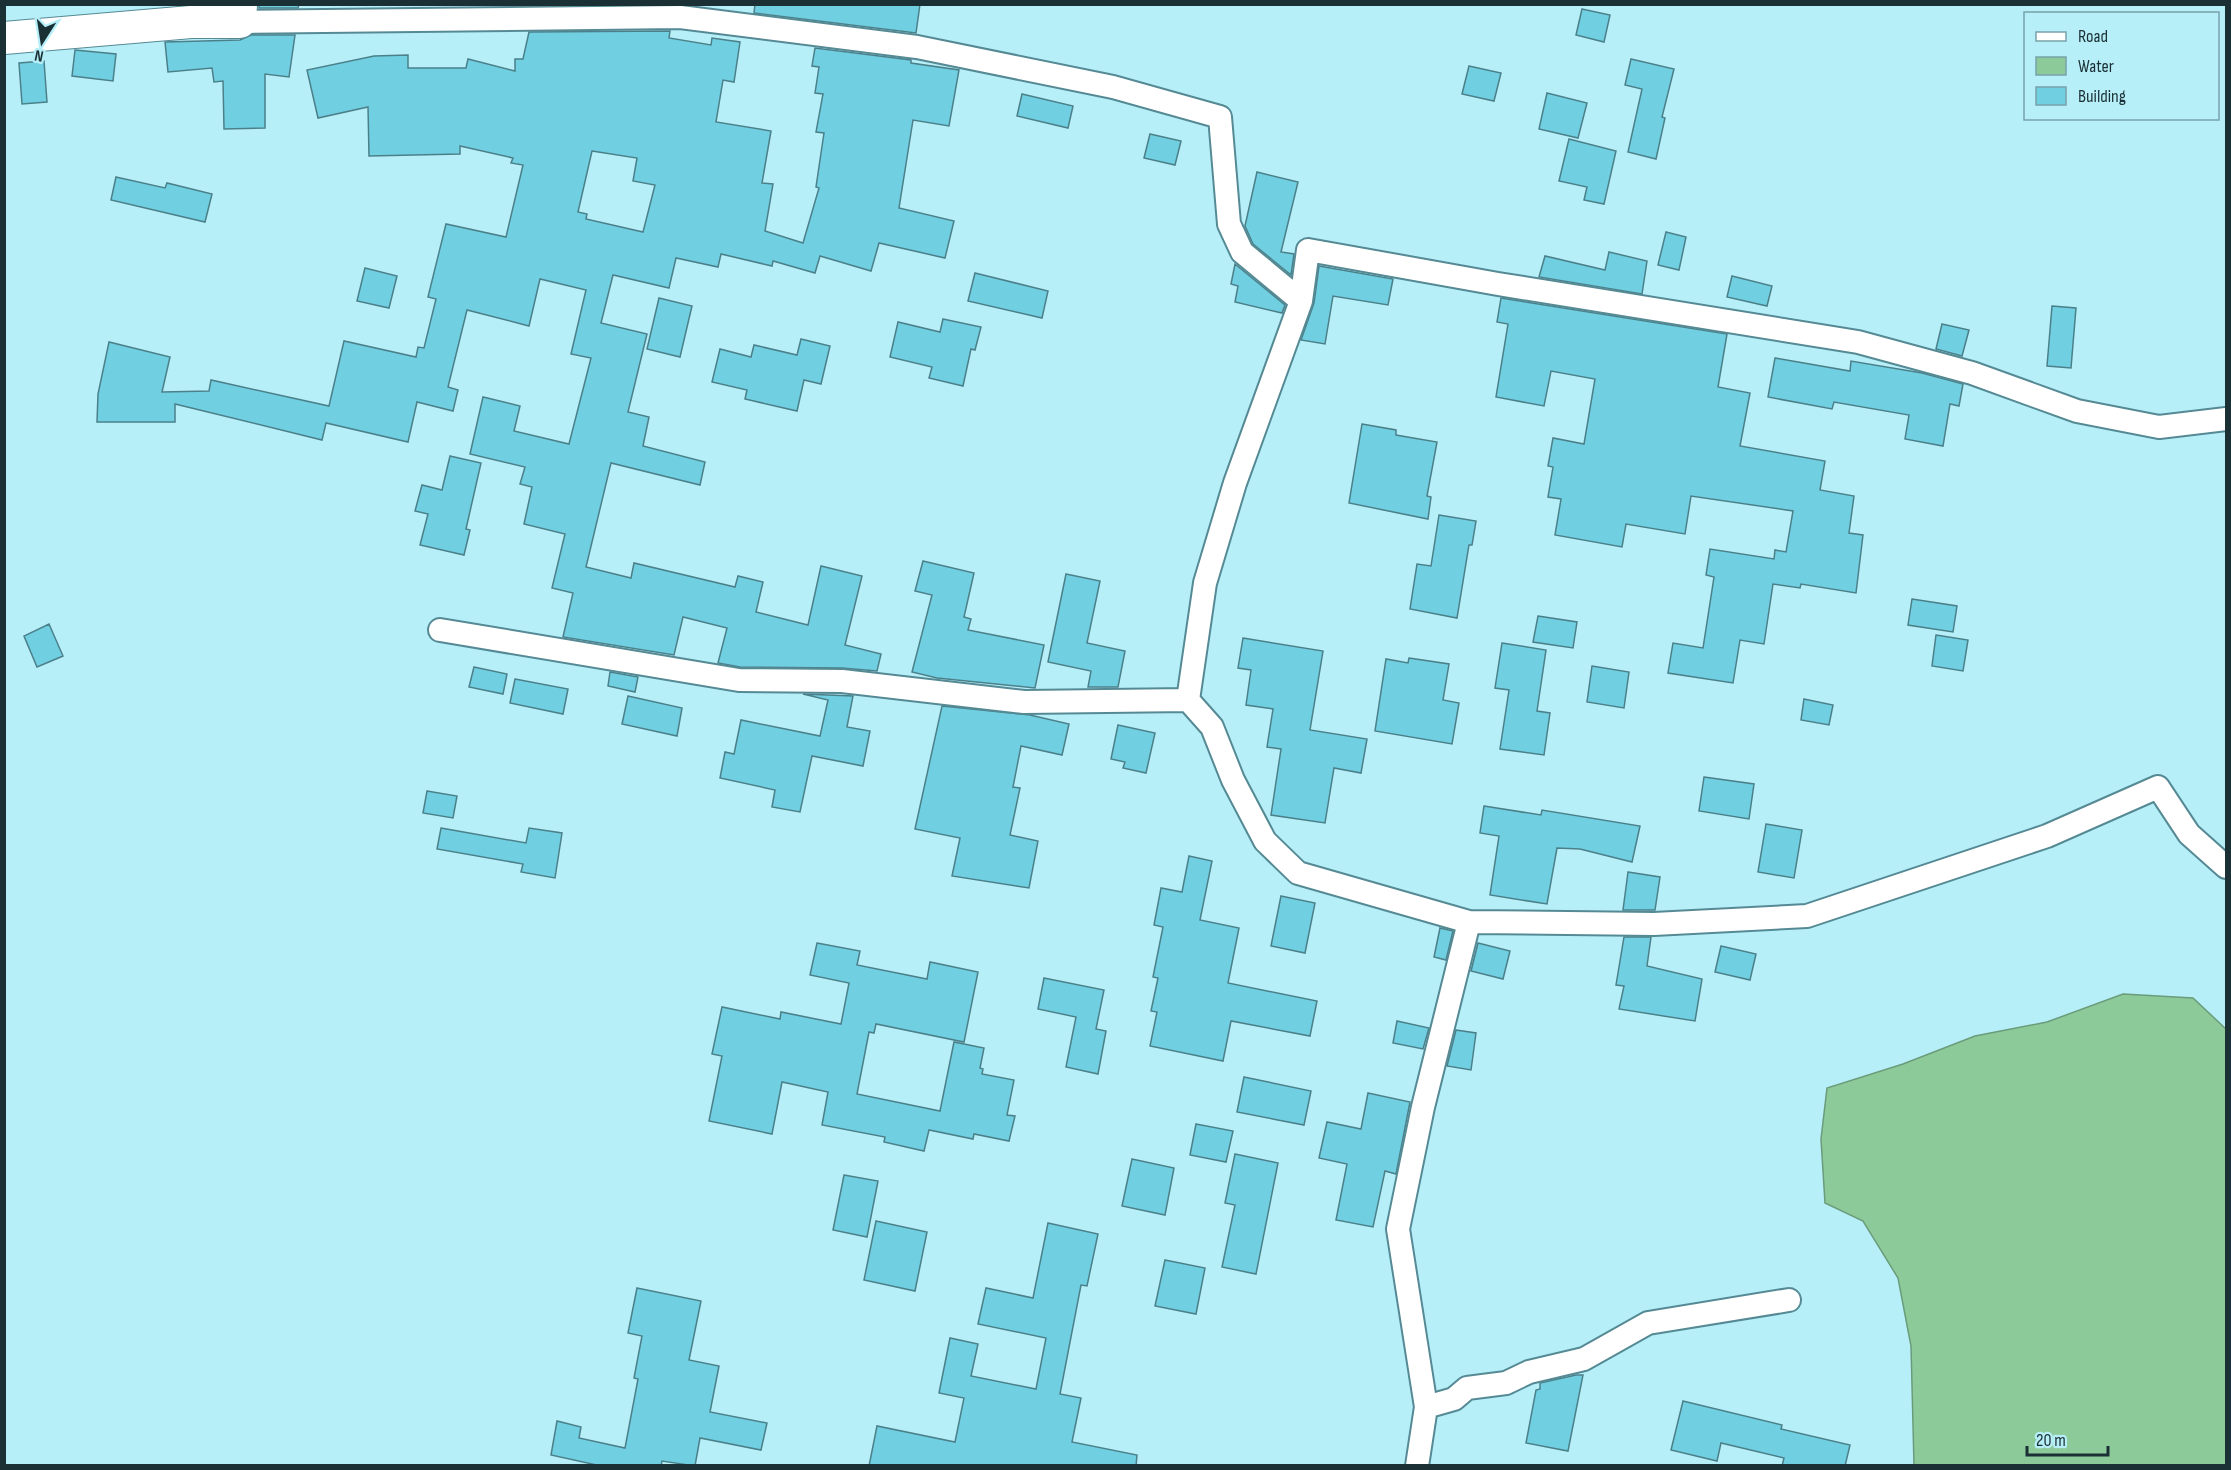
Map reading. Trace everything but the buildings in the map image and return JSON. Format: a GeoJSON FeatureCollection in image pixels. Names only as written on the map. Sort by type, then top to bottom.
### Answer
{"type":"FeatureCollection","features":[{"type":"Feature","properties":{"kind":"street"},"geometry":{"type":"LineString","coordinates":[[4,38],[190,22],[240,13],[680,17],[917,47],[1113,87],[1220,117],[1229,225],[1242,252],[1301,301]]}},
{"type":"Feature","properties":{"kind":"street"},"geometry":{"type":"LineString","coordinates":[[1188,700],[1205,583],[1235,483],[1301,301],[1308,250],[1498,284],[1858,342],[1972,373],[2077,411],[2159,427],[2226,419]]}},
{"type":"Feature","properties":{"kind":"street"},"geometry":{"type":"LineString","coordinates":[[440,630],[740,680],[842,681],[1024,702],[1188,700],[1212,727],[1233,780],[1265,841],[1298,873],[1469,922],[1654,924],[1807,916],[2047,836],[2158,787],[2189,834],[2226,867]]}},
{"type":"Feature","properties":{"kind":"street"},"geometry":{"type":"LineString","coordinates":[[1418,1466],[1426,1407],[1398,1229],[1423,1107],[1469,922]]}},
{"type":"Feature","properties":{"kind":"street"},"geometry":{"type":"LineString","coordinates":[[1426,1407],[1454,1399],[1467,1388],[1506,1383],[1529,1372],[1584,1359],[1648,1323],[1789,1300]]}},
{"type":"Feature","properties":{"kind":"water"},"geometry":{"type":"Polygon","coordinates":[[[2123,994],[2193,998],[2226,1029],[2226,1465],[1914,1465],[1911,1346],[1898,1278],[1863,1221],[1825,1203],[1821,1139],[1827,1088],[1903,1064],[1975,1036],[2047,1022],[2123,994]]]}}]}
